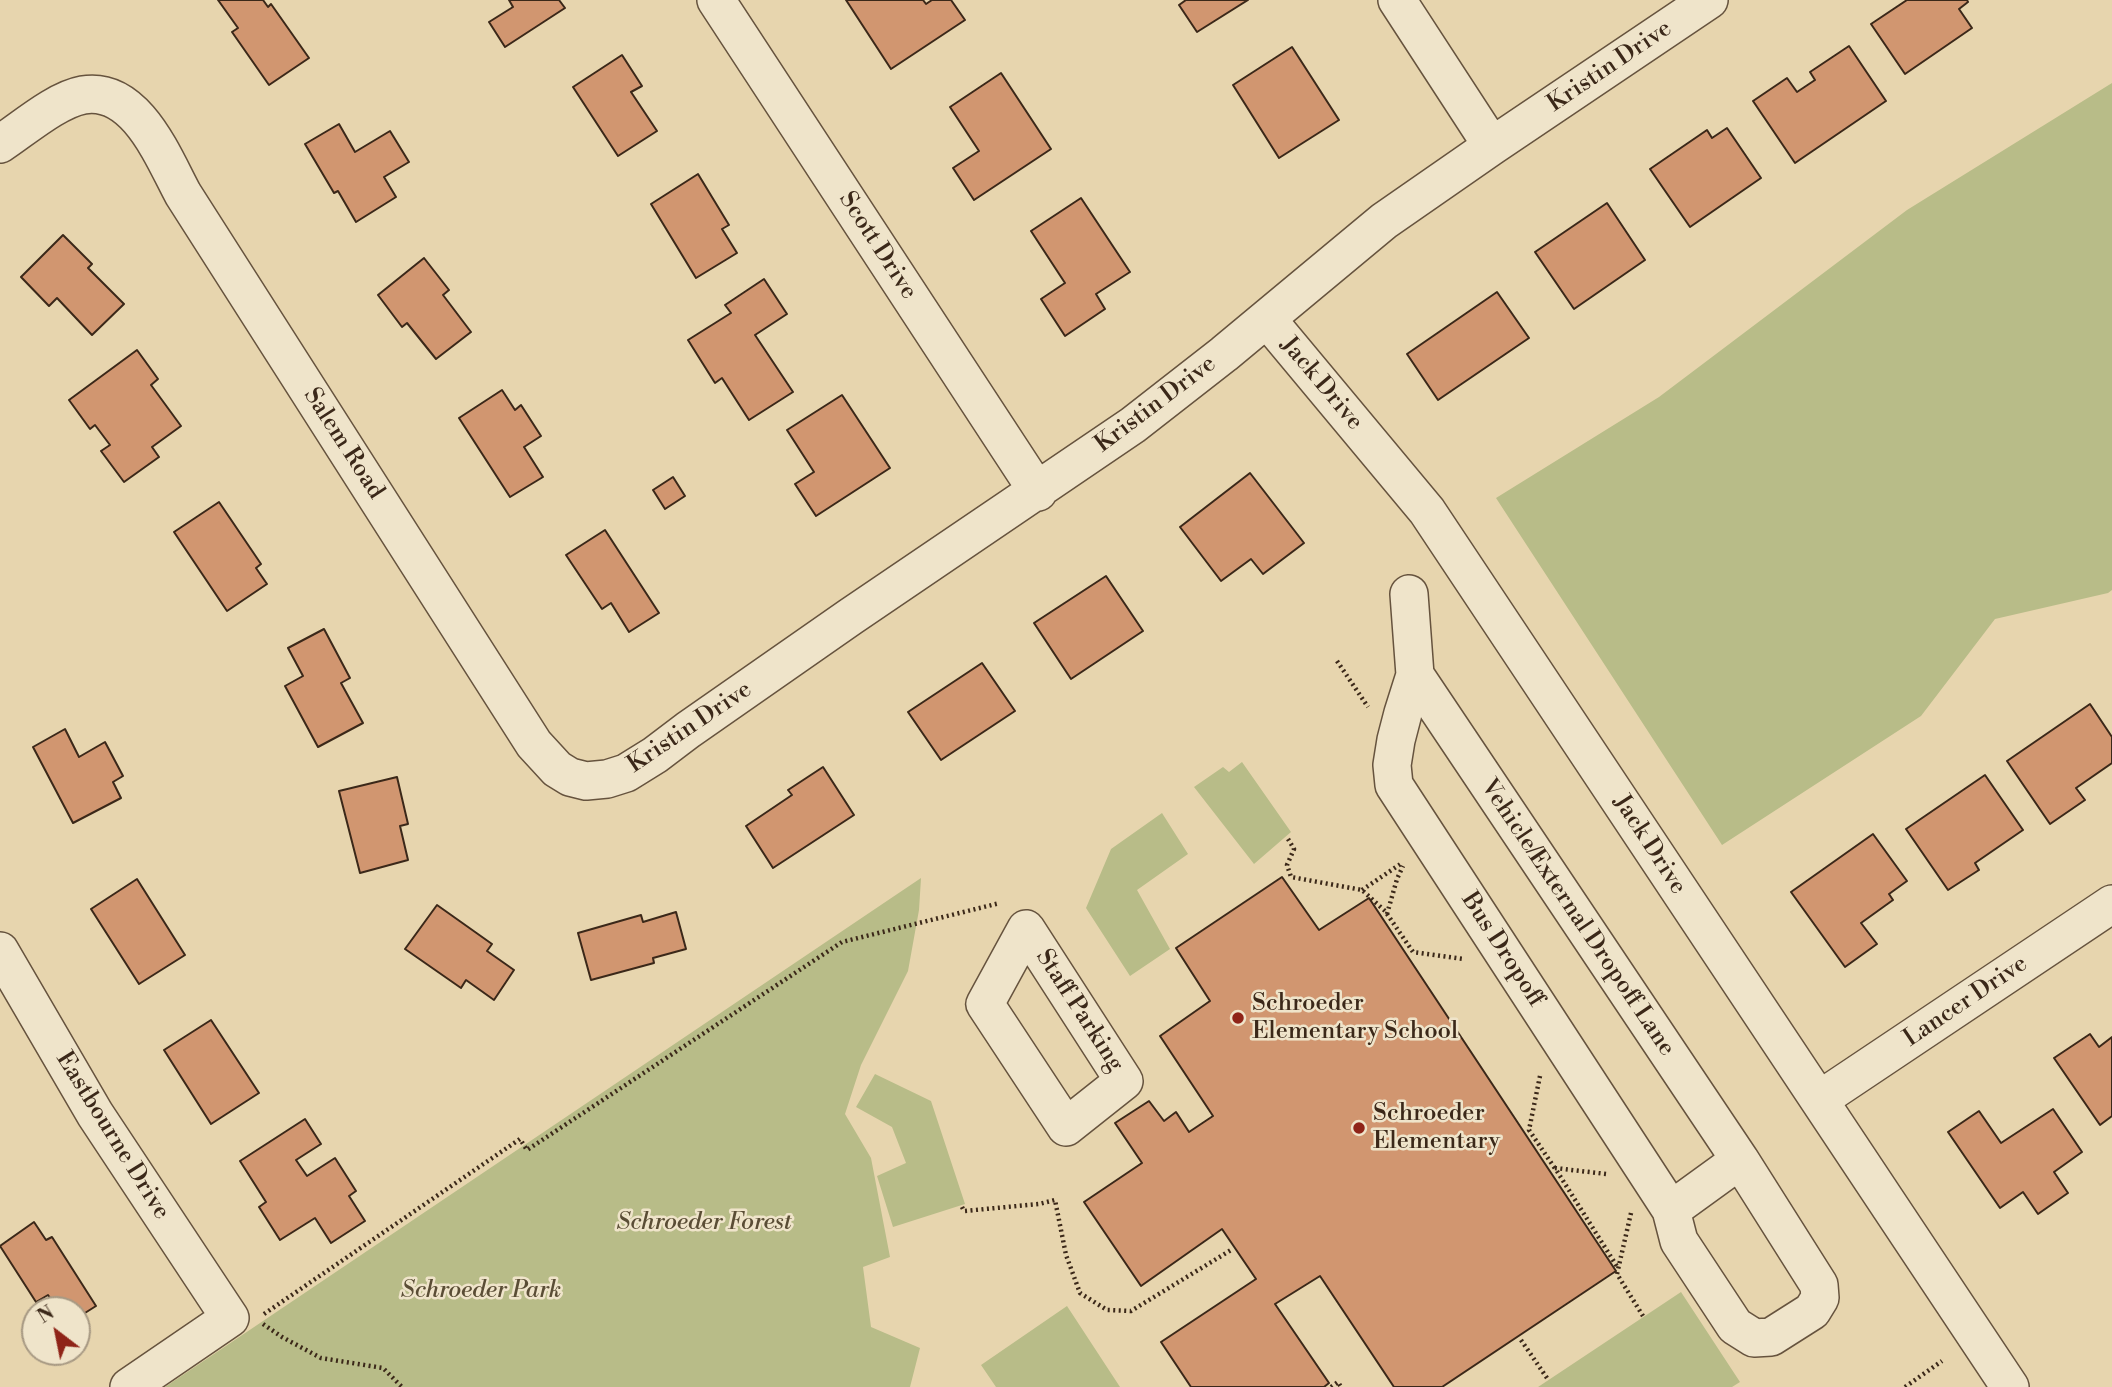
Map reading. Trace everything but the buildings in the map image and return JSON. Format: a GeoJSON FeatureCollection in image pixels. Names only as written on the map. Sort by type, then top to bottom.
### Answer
{"type":"FeatureCollection","features":[{"type":"Feature","properties":{"kind":"street","name":"Scott Drive"},"geometry":{"type":"LineString","coordinates":[[716,0],[1038,492]]}},
{"type":"Feature","properties":{"kind":"street"},"geometry":{"type":"LineString","coordinates":[[1397,0],[1492,146]]}},
{"type":"Feature","properties":{"kind":"street","name":"Kristin Drive"},"geometry":{"type":"LineString","coordinates":[[586,781],[607,779],[626,773],[655,755],[850,617],[1038,492],[1133,425],[1267,319],[1384,221],[1709,0]]}},
{"type":"Feature","properties":{"kind":"street","name":"Salem Road"},"geometry":{"type":"LineString","coordinates":[[0,144],[51,110],[83,95],[109,96],[136,115],[155,142],[183,194],[534,744],[556,769],[570,777],[586,781]]}},
{"type":"Feature","properties":{"kind":"street","name":"Jack Drive"},"geometry":{"type":"LineString","coordinates":[[1267,319],[1427,512],[1819,1100],[2004,1385]]}},
{"type":"Feature","properties":{"kind":"street"},"geometry":{"type":"LineString","coordinates":[[1409,594],[1415,675]]}},
{"type":"Feature","properties":{"kind":"street","name":"Vehicle/External Dropoff Lane"},"geometry":{"type":"LineString","coordinates":[[1415,675],[1740,1160],[1819,1284],[1820,1298],[1812,1311],[1771,1337],[1754,1338],[1735,1325],[1679,1241],[1671,1210]]}},
{"type":"Feature","properties":{"kind":"street","name":"Bus Dropoff"},"geometry":{"type":"LineString","coordinates":[[1415,675],[1396,740],[1392,765],[1394,785],[1671,1210]]}},
{"type":"Feature","properties":{"kind":"street","name":"Lancer Drive"},"geometry":{"type":"LineString","coordinates":[[1819,1100],[2112,904]]}},
{"type":"Feature","properties":{"kind":"street","name":"Staff Parking"},"geometry":{"type":"LineString","coordinates":[[1015,916],[1124,1081],[1066,1127],[985,1003],[1015,916]]}},
{"type":"Feature","properties":{"kind":"street","name":"Eastbourne Drive"},"geometry":{"type":"LineString","coordinates":[[0,951],[95,1114],[230,1318],[129,1387]]}},
{"type":"Feature","properties":{"kind":"street"},"geometry":{"type":"LineString","coordinates":[[1671,1210],[1740,1160]]}},
{"type":"Feature","properties":{"kind":"path"},"geometry":{"type":"LineString","coordinates":[[1288,839],[1294,849],[1287,866],[1291,877],[1362,890],[1387,914],[1413,952],[1471,960]]}},
{"type":"Feature","properties":{"kind":"path"},"geometry":{"type":"LineString","coordinates":[[1362,890],[1406,860],[1397,878],[1387,914]]}},
{"type":"Feature","properties":{"kind":"path"},"geometry":{"type":"LineString","coordinates":[[402,1387],[383,1368],[321,1358],[282,1337],[257,1319],[520,1139],[527,1150],[842,942],[888,929],[1015,916]]}},
{"type":"Feature","properties":{"kind":"path"},"geometry":{"type":"LineString","coordinates":[[1542,1067],[1529,1130],[1618,1268]]}},
{"type":"Feature","properties":{"kind":"path"},"geometry":{"type":"LineString","coordinates":[[1556,1170],[1555,1168],[1614,1175]]}},
{"type":"Feature","properties":{"kind":"path"},"geometry":{"type":"LineString","coordinates":[[962,1207],[964,1211],[1055,1200],[1066,1255],[1080,1293],[1107,1310],[1131,1311],[1231,1250]]}},
{"type":"Feature","properties":{"kind":"path"},"geometry":{"type":"LineString","coordinates":[[1521,1340],[1547,1378]]}},
{"type":"Feature","properties":{"kind":"path"},"geometry":{"type":"LineString","coordinates":[[1905,1387],[1942,1361]]}},
{"type":"Feature","properties":{"kind":"path"},"geometry":{"type":"LineString","coordinates":[[1331,1387],[1338,1382],[1341,1387]]}},
{"type":"Feature","properties":{"kind":"green space"},"geometry":{"type":"Polygon","coordinates":[[[2112,83],[2112,590],[1995,619],[1921,716],[1722,845],[1496,498],[1659,397],[1907,210],[2112,83]]]}},
{"type":"Feature","properties":{"kind":"green space"},"geometry":{"type":"Polygon","coordinates":[[[1242,762],[1291,832],[1254,864],[1194,787],[1223,767],[1229,772],[1242,762]]]}},
{"type":"Feature","properties":{"kind":"green space"},"geometry":{"type":"Polygon","coordinates":[[[1162,813],[1188,854],[1137,890],[1170,949],[1130,976],[1086,908],[1111,849],[1162,813]]]}},
{"type":"Feature","properties":{"kind":"green space","name":"Schroeder Forest"},"geometry":{"type":"Polygon","coordinates":[[[921,878],[919,910],[908,971],[861,1065],[845,1114],[871,1158],[890,1257],[863,1267],[871,1327],[920,1348],[910,1387],[165,1387],[921,878]]]}},
{"type":"Feature","properties":{"kind":"green space"},"geometry":{"type":"Polygon","coordinates":[[[875,1074],[931,1101],[965,1204],[893,1227],[877,1176],[906,1163],[892,1127],[856,1107],[875,1074]]]}},
{"type":"Feature","properties":{"kind":"green space"},"geometry":{"type":"Polygon","coordinates":[[[1681,1292],[1740,1382],[1732,1387],[1538,1387],[1681,1292]]]}},
{"type":"Feature","properties":{"kind":"green space"},"geometry":{"type":"Polygon","coordinates":[[[1067,1306],[1120,1387],[996,1387],[981,1365],[1067,1306]]]}},
{"type":"Feature","properties":{"kind":"place","name":"Schroeder Elementary School"},"geometry":{"type":"Point","coordinates":[1238,1018]}},
{"type":"Feature","properties":{"kind":"place","name":"Schroeder Elementary"},"geometry":{"type":"Point","coordinates":[1359,1128]}},
{"type":"Feature","properties":{"kind":"park label","name":"Schroeder Park"},"geometry":{"type":"Point","coordinates":[481,1291]}}]}
